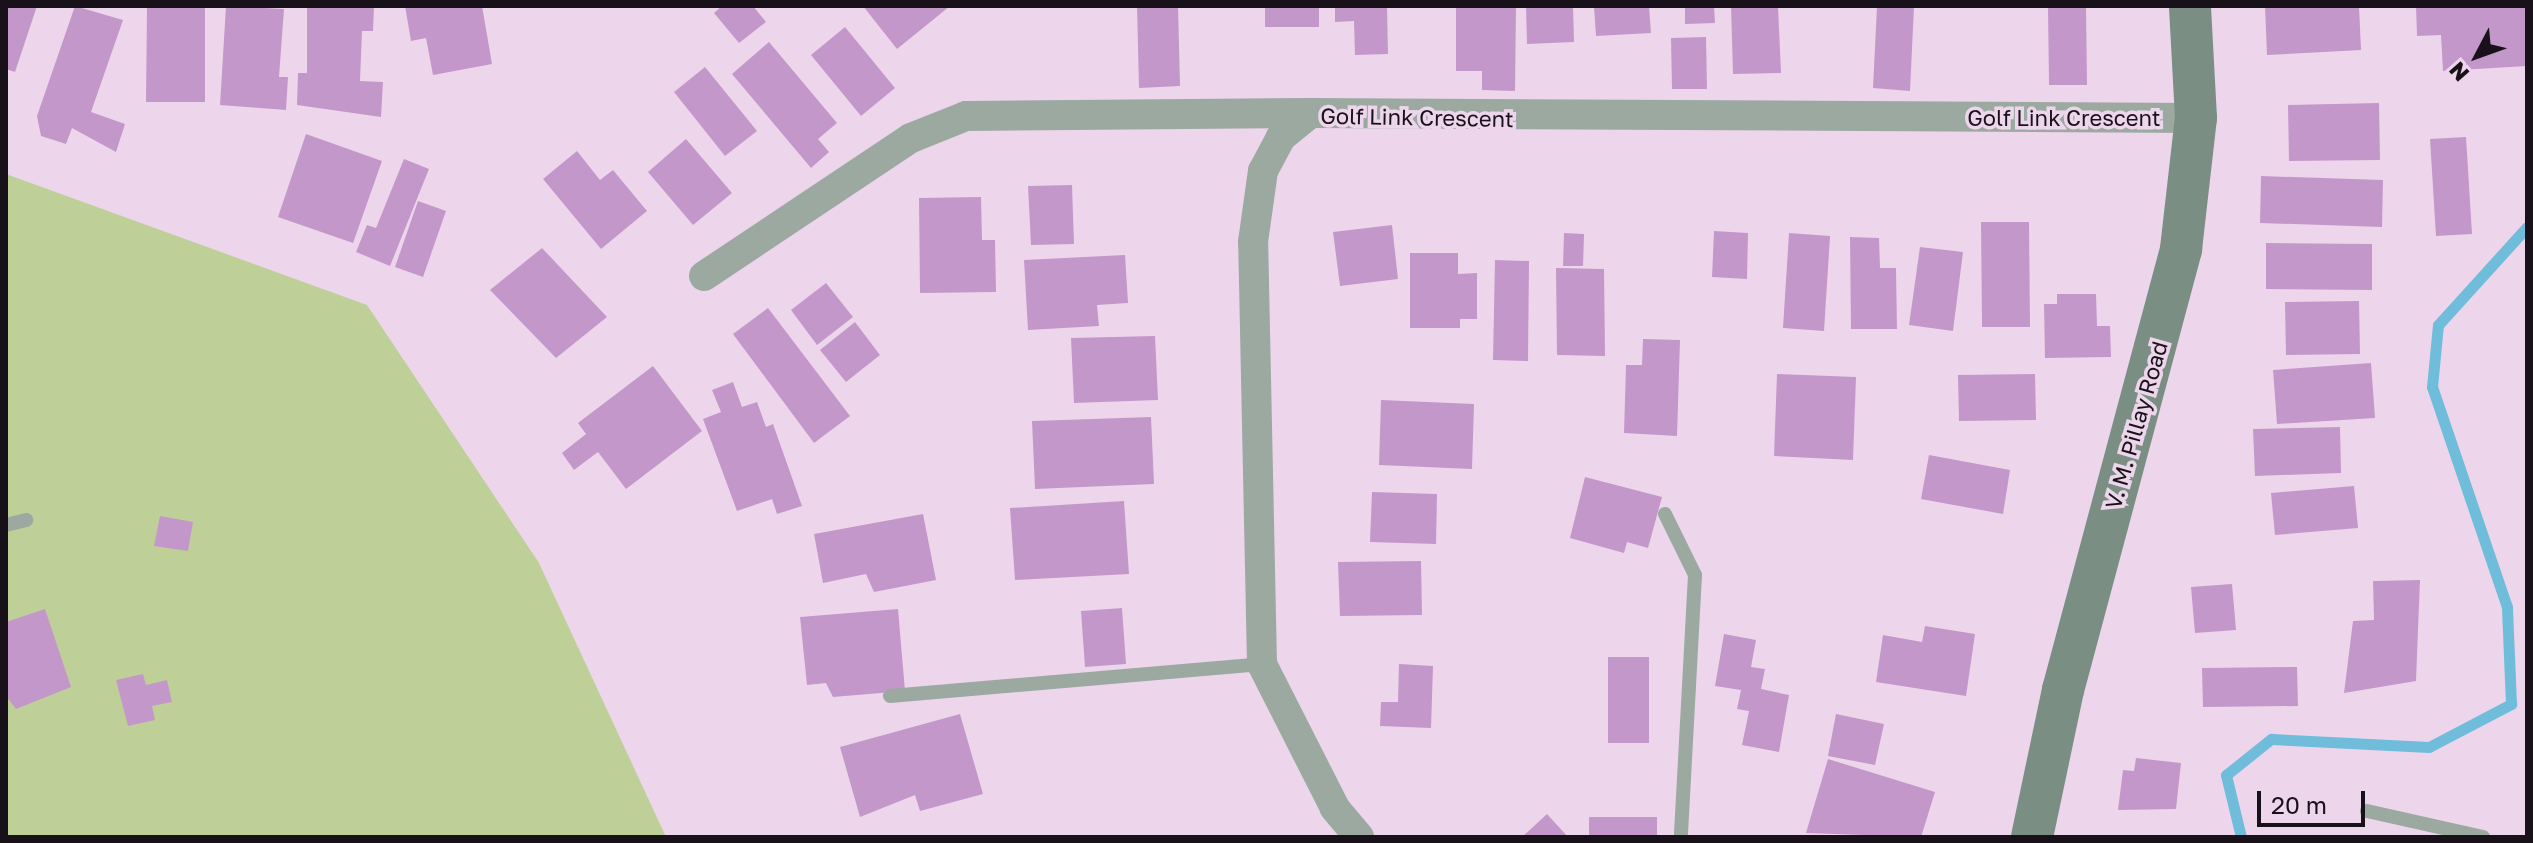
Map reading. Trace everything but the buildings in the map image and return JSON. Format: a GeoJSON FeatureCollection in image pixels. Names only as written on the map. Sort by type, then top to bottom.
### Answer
{"type":"FeatureCollection","features":[{"type":"Feature","properties":{"kind":"main road","name":"V. M. Pillay Road"},"geometry":{"type":"LineString","coordinates":[[2032,837],[2063,690],[2181,249],[2196,118],[2190,6]]}},
{"type":"Feature","properties":{"kind":"street","name":"Golf Link Crescent"},"geometry":{"type":"LineString","coordinates":[[1359,837],[1335,808],[1262,664],[1253,242],[1263,171],[1281,137],[1311,113],[2196,118]]}},
{"type":"Feature","properties":{"kind":"street"},"geometry":{"type":"LineString","coordinates":[[704,276],[911,138],[966,116],[1311,113]]}},
{"type":"Feature","properties":{"kind":"lane"},"geometry":{"type":"LineString","coordinates":[[1665,514],[1695,575],[1681,837]]}},
{"type":"Feature","properties":{"kind":"lane"},"geometry":{"type":"LineString","coordinates":[[6,525],[26,520]]}},
{"type":"Feature","properties":{"kind":"lane"},"geometry":{"type":"LineString","coordinates":[[890,696],[1262,664]]}},
{"type":"Feature","properties":{"kind":"lane"},"geometry":{"type":"LineString","coordinates":[[2367,811],[2483,837]]}},
{"type":"Feature","properties":{"kind":"green space"},"geometry":{"type":"Polygon","coordinates":[[[6,174],[367,305],[539,563],[666,837],[6,837],[6,174]]]}},
{"type":"Feature","properties":{"kind":"waterway"},"geometry":{"type":"LineString","coordinates":[[2241,837],[2226,775],[2271,739],[2429,747],[2511,704],[2507,607],[2432,387],[2438,325],[2527,227]]}}]}
